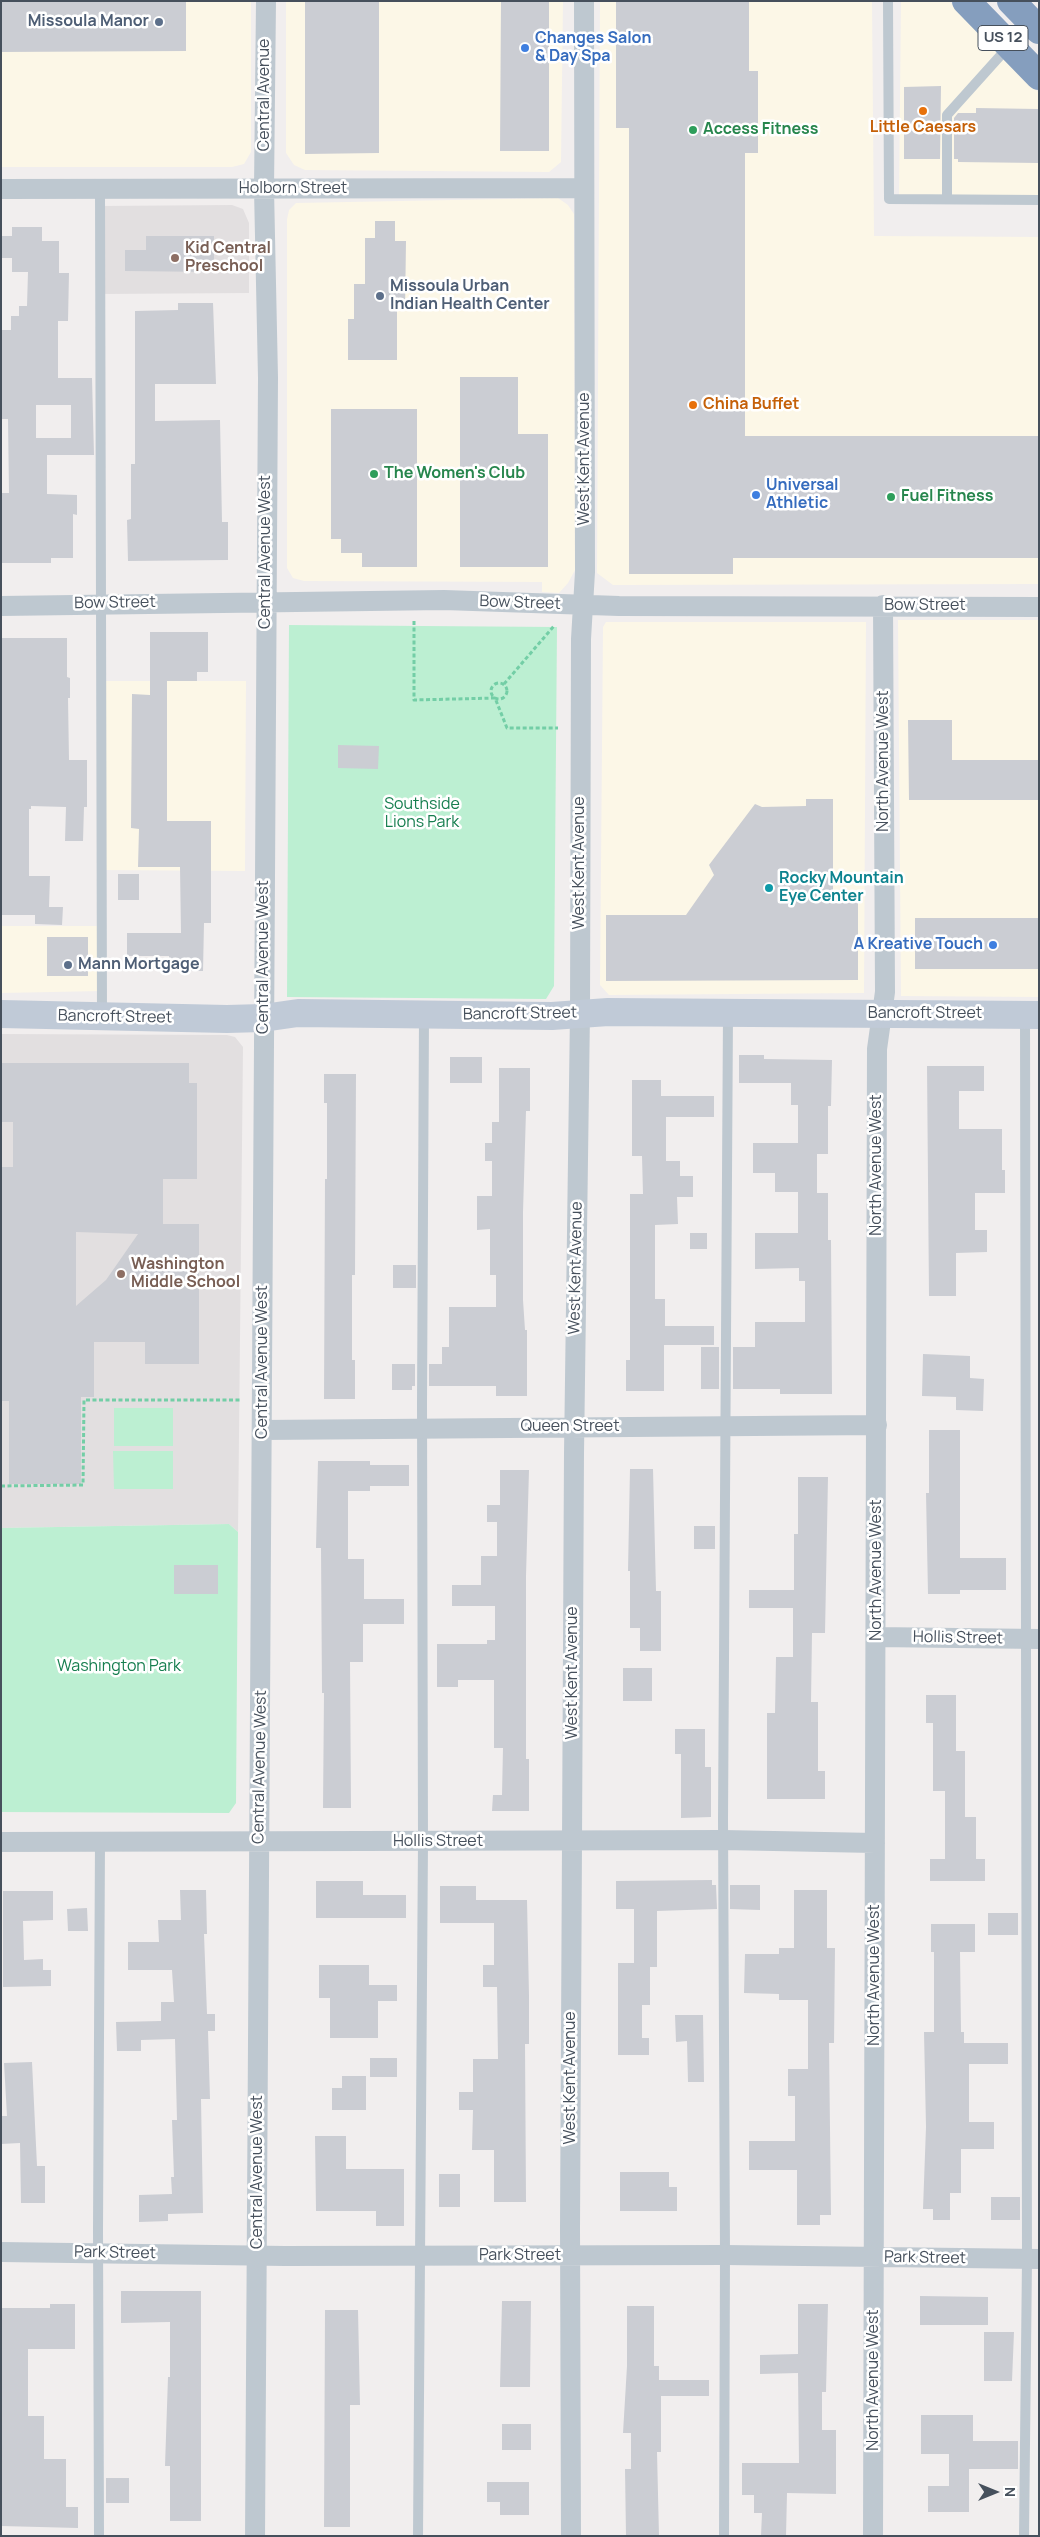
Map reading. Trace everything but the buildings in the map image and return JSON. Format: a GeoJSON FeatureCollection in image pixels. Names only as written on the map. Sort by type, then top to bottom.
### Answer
{"type":"FeatureCollection","features":[{"type":"Feature","properties":{"kind":"highway","name":"US 12"},"geometry":{"type":"LineString","coordinates":[[966,1],[1039,76]]}},
{"type":"Feature","properties":{"kind":"highway","name":"US 12"},"geometry":{"type":"LineString","coordinates":[[1011,1],[1039,30]]}},
{"type":"Feature","properties":{"kind":"street","name":"Central Avenue"},"geometry":{"type":"LineString","coordinates":[[264,189],[266,1]]}},
{"type":"Feature","properties":{"kind":"street","name":"West Kent Avenue"},"geometry":{"type":"LineString","coordinates":[[571,2536],[570,2255],[574,1426],[580,1012],[580,796],[585,572],[584,1]]}},
{"type":"Feature","properties":{"kind":"street","name":"Holborn Street"},"geometry":{"type":"LineString","coordinates":[[1,189],[584,188]]}},
{"type":"Feature","properties":{"kind":"street","name":"Central Avenue West"},"geometry":{"type":"LineString","coordinates":[[254,2536],[258,2255],[265,601],[268,378],[264,189]]}},
{"type":"Feature","properties":{"kind":"street","name":"Bow Street"},"geometry":{"type":"LineString","coordinates":[[1,606],[101,603],[444,600],[583,605],[1039,607]]}},
{"type":"Feature","properties":{"kind":"street","name":"North Avenue West"},"geometry":{"type":"LineString","coordinates":[[874,2536],[877,1049],[883,1014],[883,605]]}},
{"type":"Feature","properties":{"kind":"street","name":"Bancroft Street"},"geometry":{"type":"LineString","coordinates":[[1,1014],[263,1018],[298,1013],[552,1016],[580,1012],[1032,1015]]}},
{"type":"Feature","properties":{"kind":"street","name":"Queen Street"},"geometry":{"type":"LineString","coordinates":[[262,1430],[422,1427],[877,1425]]}},
{"type":"Feature","properties":{"kind":"street","name":"Hollis Street"},"geometry":{"type":"LineString","coordinates":[[876,1637],[1032,1639]]}},
{"type":"Feature","properties":{"kind":"street","name":"Hollis Street"},"geometry":{"type":"LineString","coordinates":[[1,1842],[723,1840],[875,1843]]}},
{"type":"Feature","properties":{"kind":"street","name":"Park Street"},"geometry":{"type":"LineString","coordinates":[[1,2252],[420,2256],[725,2255],[1033,2259]]}},
{"type":"Feature","properties":{"kind":"lane"},"geometry":{"type":"LineString","coordinates":[[888,1],[889,199],[1039,200]]}},
{"type":"Feature","properties":{"kind":"lane"},"geometry":{"type":"LineString","coordinates":[[947,199],[947,115],[1010,46]]}},
{"type":"Feature","properties":{"kind":"lane"},"geometry":{"type":"LineString","coordinates":[[100,189],[102,1016]]}},
{"type":"Feature","properties":{"kind":"lane"},"geometry":{"type":"LineString","coordinates":[[724,2536],[723,1840],[728,1013]]}},
{"type":"Feature","properties":{"kind":"lane"},"geometry":{"type":"LineString","coordinates":[[418,2536],[423,1842],[422,1427],[424,1015]]}},
{"type":"Feature","properties":{"kind":"lane"},"geometry":{"type":"LineString","coordinates":[[1024,2536],[1033,2259],[1032,1015]]}},
{"type":"Feature","properties":{"kind":"lane"},"geometry":{"type":"LineString","coordinates":[[100,1841],[98,2252],[100,2536]]}},
{"type":"Feature","properties":{"kind":"path"},"geometry":{"type":"LineString","coordinates":[[414,620],[414,700],[501,699],[506,694],[507,689],[504,684]]}},
{"type":"Feature","properties":{"kind":"path"},"geometry":{"type":"LineString","coordinates":[[504,684],[554,626]]}},
{"type":"Feature","properties":{"kind":"path"},"geometry":{"type":"LineString","coordinates":[[504,684],[499,683],[493,686],[492,694],[507,728],[558,728]]}},
{"type":"Feature","properties":{"kind":"path"},"geometry":{"type":"LineString","coordinates":[[1,1486],[83,1486],[84,1400],[241,1400]]}},
{"type":"Feature","properties":{"kind":"shaded area"},"geometry":{"type":"Polygon","coordinates":[[[1,1],[251,1],[251,152],[244,164],[232,167],[1,167],[1,1]]]}},
{"type":"Feature","properties":{"kind":"shaded area"},"geometry":{"type":"Polygon","coordinates":[[[286,1],[563,1],[561,162],[549,172],[305,170],[294,165],[286,153],[286,1]]]}},
{"type":"Feature","properties":{"kind":"shaded area"},"geometry":{"type":"Polygon","coordinates":[[[600,1],[872,1],[874,236],[1039,237],[1039,584],[613,585],[597,573],[600,1]]]}},
{"type":"Feature","properties":{"kind":"shaded area"},"geometry":{"type":"Polygon","coordinates":[[[901,1],[949,1],[1039,93],[1039,200],[899,199],[901,1]]]}},
{"type":"Feature","properties":{"kind":"shaded area"},"geometry":{"type":"Polygon","coordinates":[[[558,198],[568,205],[574,214],[575,570],[568,583],[559,593],[542,592],[542,582],[304,581],[293,578],[287,568],[287,219],[289,210],[296,203],[558,198]]]}},
{"type":"Feature","properties":{"kind":"shaded area","name":"Kid Central Preschool"},"geometry":{"type":"Polygon","coordinates":[[[232,205],[243,209],[249,223],[249,293],[101,294],[100,206],[232,205]]]}},
{"type":"Feature","properties":{"kind":"shaded area"},"geometry":{"type":"Polygon","coordinates":[[[898,620],[1039,620],[1039,997],[901,996],[898,620]]]}},
{"type":"Feature","properties":{"kind":"shaded area"},"geometry":{"type":"Polygon","coordinates":[[[606,622],[866,622],[864,993],[609,995],[600,985],[603,627],[606,622]]]}},
{"type":"Feature","properties":{"kind":"shaded area"},"geometry":{"type":"Polygon","coordinates":[[[102,681],[246,681],[245,871],[101,870],[102,681]]]}},
{"type":"Feature","properties":{"kind":"shaded area"},"geometry":{"type":"Polygon","coordinates":[[[1,926],[102,926],[102,991],[1,993],[1,926]]]}},
{"type":"Feature","properties":{"kind":"shaded area","name":"Washington Middle School"},"geometry":{"type":"Polygon","coordinates":[[[1,1034],[227,1035],[235,1037],[243,1047],[238,1532],[229,1524],[1,1528],[1,1034]]]}},
{"type":"Feature","properties":{"kind":"green space","name":"Southside Lions Park"},"geometry":{"type":"Polygon","coordinates":[[[289,625],[557,627],[554,986],[546,999],[287,997],[289,625]]]}},
{"type":"Feature","properties":{"kind":"green space"},"geometry":{"type":"Polygon","coordinates":[[[114,1408],[173,1408],[173,1446],[114,1446],[114,1408]]]}},
{"type":"Feature","properties":{"kind":"green space"},"geometry":{"type":"Polygon","coordinates":[[[113,1451],[173,1451],[173,1489],[114,1489],[113,1451]]]}},
{"type":"Feature","properties":{"kind":"green space","name":"Washington Park"},"geometry":{"type":"Polygon","coordinates":[[[229,1524],[238,1532],[236,1803],[229,1813],[1,1812],[1,1528],[229,1524]]]}},
{"type":"Feature","properties":{"kind":"place","name":"Missoula Manor"},"geometry":{"type":"Point","coordinates":[159,22]}},
{"type":"Feature","properties":{"kind":"place","name":"Changes Salon & Day Spa"},"geometry":{"type":"Point","coordinates":[525,48]}},
{"type":"Feature","properties":{"kind":"place","name":"Little Caesars"},"geometry":{"type":"Point","coordinates":[923,111]}},
{"type":"Feature","properties":{"kind":"place","name":"Access Fitness"},"geometry":{"type":"Point","coordinates":[693,130]}},
{"type":"Feature","properties":{"kind":"place","name":"Kid Central Preschool"},"geometry":{"type":"Point","coordinates":[175,258]}},
{"type":"Feature","properties":{"kind":"place","name":"Missoula Urban Indian Health Center"},"geometry":{"type":"Point","coordinates":[380,296]}},
{"type":"Feature","properties":{"kind":"place","name":"China Buffet"},"geometry":{"type":"Point","coordinates":[693,405]}},
{"type":"Feature","properties":{"kind":"place","name":"The Women's Club"},"geometry":{"type":"Point","coordinates":[374,474]}},
{"type":"Feature","properties":{"kind":"place","name":"Universal Athletic"},"geometry":{"type":"Point","coordinates":[756,495]}},
{"type":"Feature","properties":{"kind":"place","name":"Fuel Fitness"},"geometry":{"type":"Point","coordinates":[891,497]}},
{"type":"Feature","properties":{"kind":"place","name":"Rocky Mountain Eye Center"},"geometry":{"type":"Point","coordinates":[769,888]}},
{"type":"Feature","properties":{"kind":"place","name":"A Kreative Touch"},"geometry":{"type":"Point","coordinates":[993,945]}},
{"type":"Feature","properties":{"kind":"place","name":"Mann Mortgage"},"geometry":{"type":"Point","coordinates":[68,965]}},
{"type":"Feature","properties":{"kind":"place","name":"Washington Middle School"},"geometry":{"type":"Point","coordinates":[121,1274]}}]}
